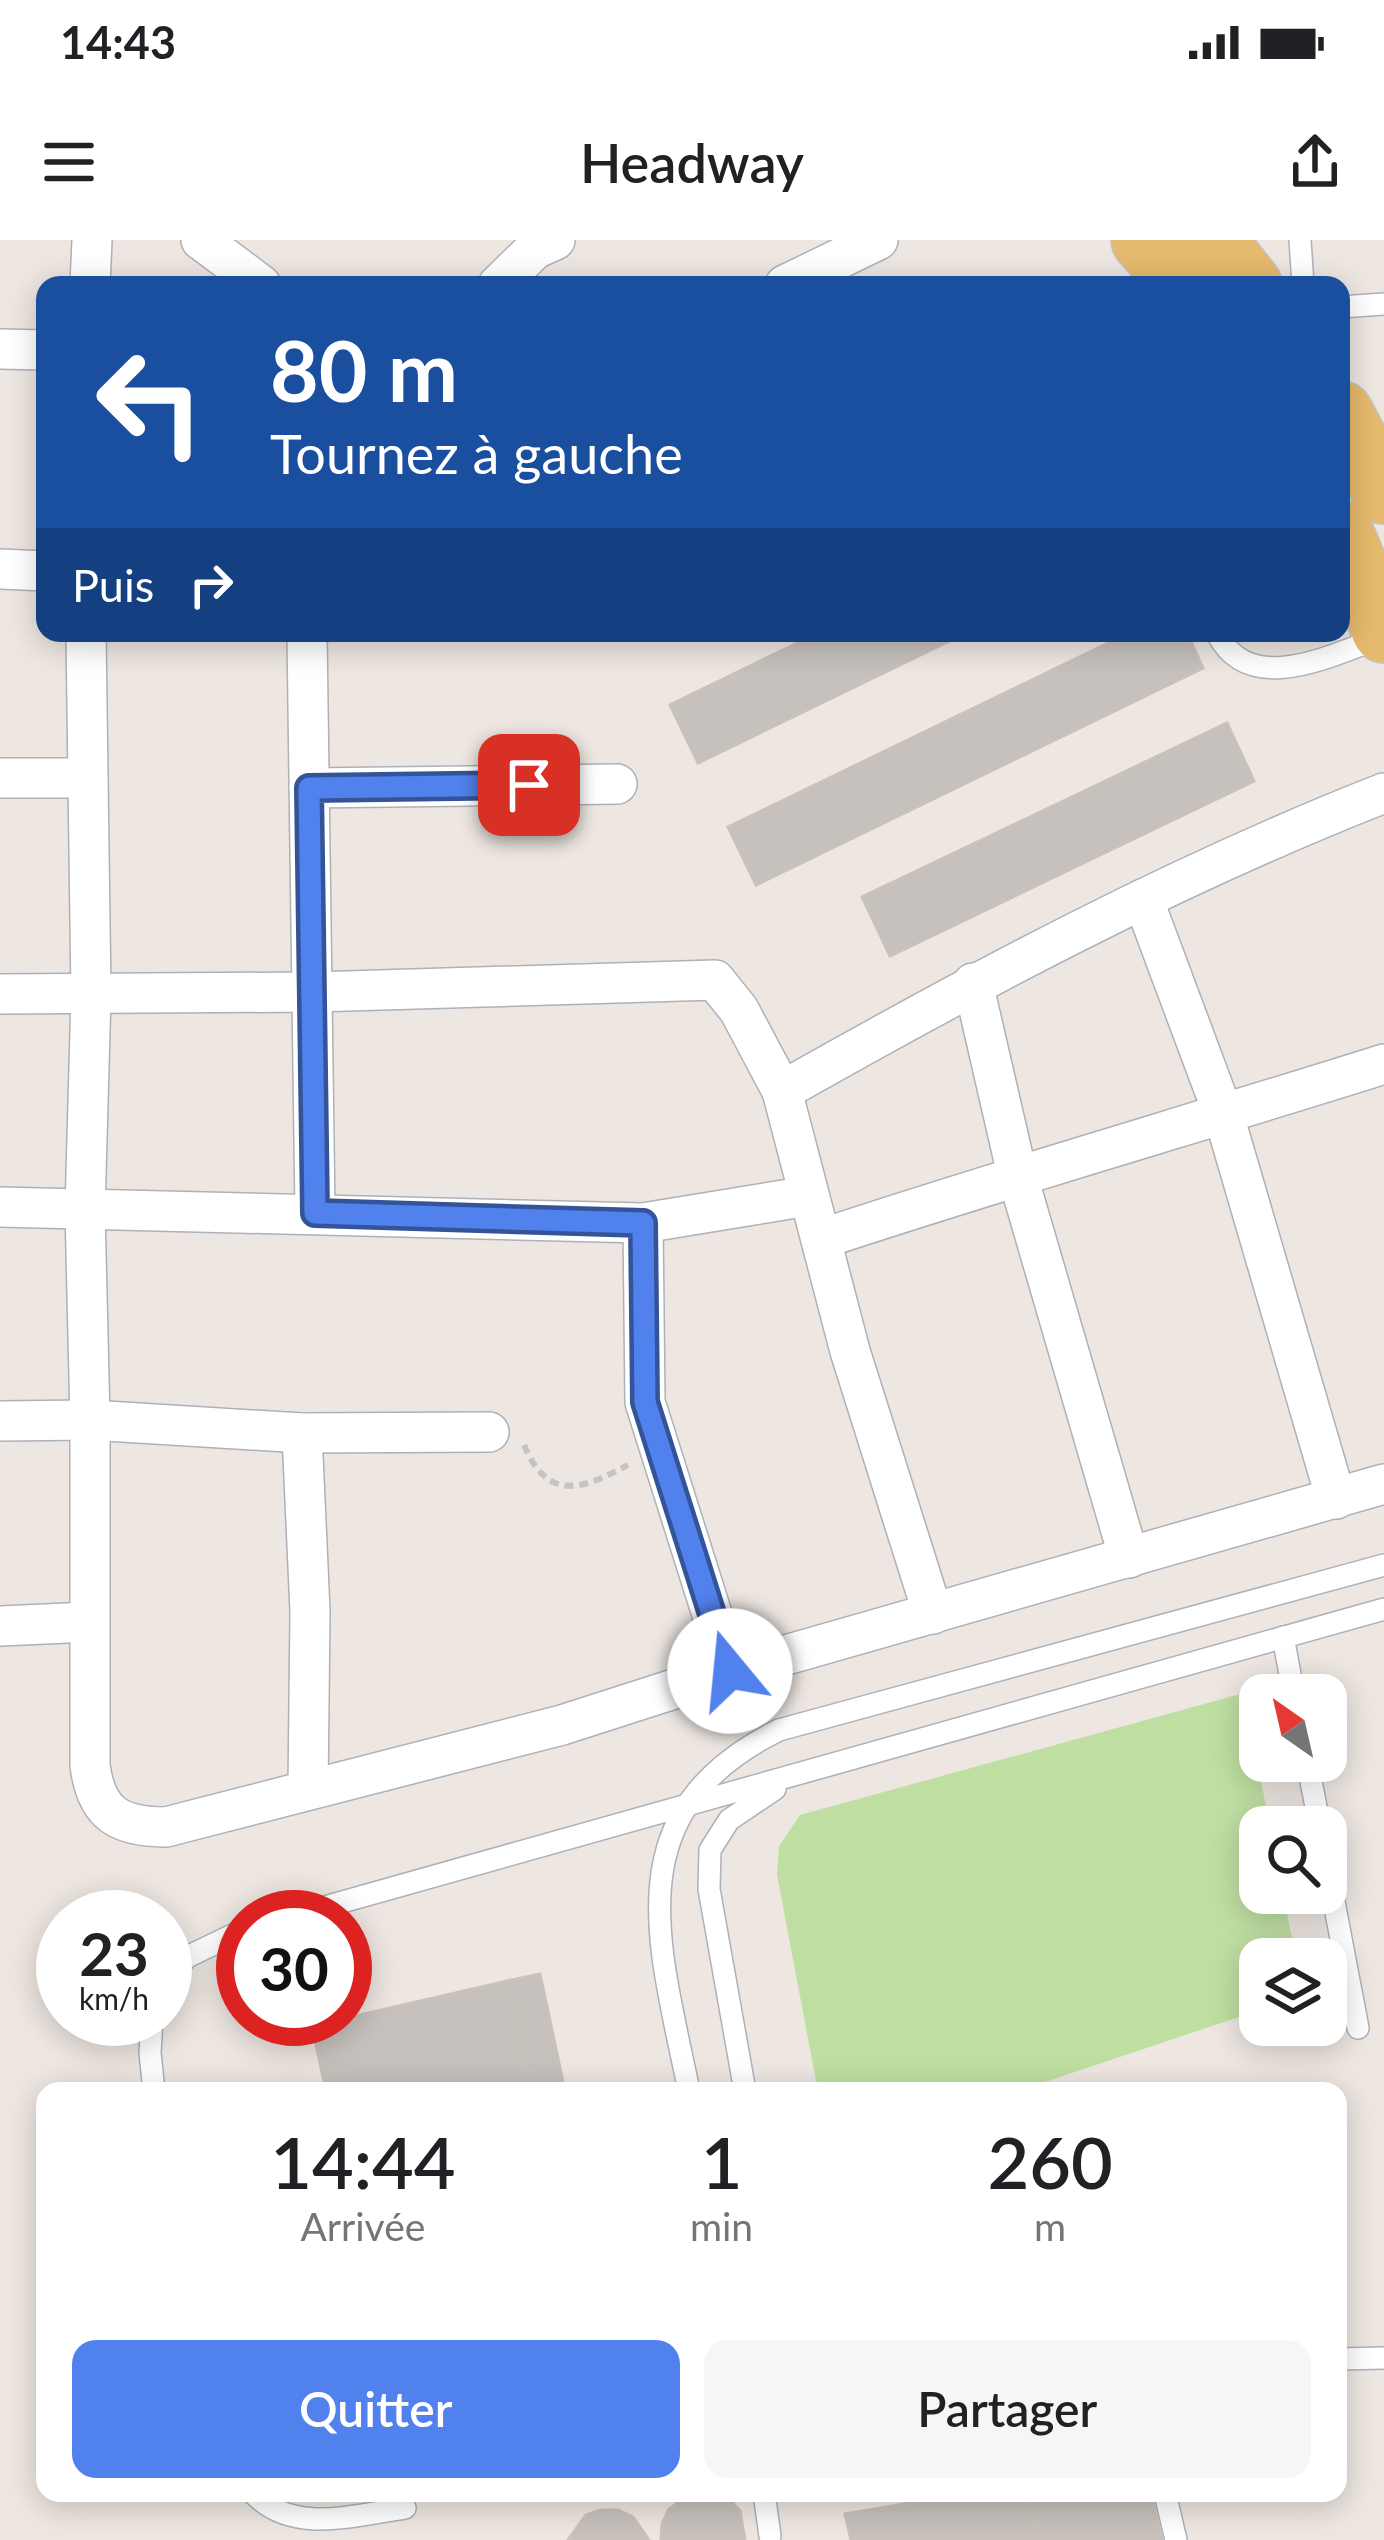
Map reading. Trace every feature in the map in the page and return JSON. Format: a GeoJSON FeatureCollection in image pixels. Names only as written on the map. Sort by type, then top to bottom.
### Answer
{"type":"FeatureCollection","features":[{"type":"Feature","properties":{"kind":"main road"},"geometry":{"type":"LineString","coordinates":[[1143,240],[1176,276]]}},
{"type":"Feature","properties":{"kind":"main road"},"geometry":{"type":"LineString","coordinates":[[1214,240],[1243,276]]}},
{"type":"Feature","properties":{"kind":"main road"},"geometry":{"type":"LineString","coordinates":[[1357,419],[1384,492]]}},
{"type":"Feature","properties":{"kind":"main road"},"geometry":{"type":"LineString","coordinates":[[1350,553],[1384,634]]}},
{"type":"Feature","properties":{"kind":"street"},"geometry":{"type":"LineString","coordinates":[[90,276],[92,240]]}},
{"type":"Feature","properties":{"kind":"street"},"geometry":{"type":"LineString","coordinates":[[201,240],[249,276]]}},
{"type":"Feature","properties":{"kind":"street"},"geometry":{"type":"LineString","coordinates":[[804,276],[878,240]]}},
{"type":"Feature","properties":{"kind":"street"},"geometry":{"type":"LineString","coordinates":[[507,276],[538,243]]}},
{"type":"Feature","properties":{"kind":"street"},"geometry":{"type":"LineString","coordinates":[[0,349],[36,350]]}},
{"type":"Feature","properties":{"kind":"street"},"geometry":{"type":"LineString","coordinates":[[0,569],[36,571]]}},
{"type":"Feature","properties":{"kind":"street"},"geometry":{"type":"LineString","coordinates":[[86,642],[92,995],[85,1210],[91,1777],[93,1789],[113,1816],[134,1825],[166,1827],[562,1725],[730,1671],[1384,1484]]}},
{"type":"Feature","properties":{"kind":"street"},"geometry":{"type":"LineString","coordinates":[[308,642],[315,1213]]}},
{"type":"Feature","properties":{"kind":"street"},"geometry":{"type":"LineString","coordinates":[[0,778],[88,778]]}},
{"type":"Feature","properties":{"kind":"street"},"geometry":{"type":"LineString","coordinates":[[309,788],[617,784]]}},
{"type":"Feature","properties":{"kind":"street"},"geometry":{"type":"LineString","coordinates":[[782,1091],[974,983],[1143,898],[1384,793]]}},
{"type":"Feature","properties":{"kind":"street"},"geometry":{"type":"LineString","coordinates":[[1143,898],[1224,1116],[1336,1499]]}},
{"type":"Feature","properties":{"kind":"street"},"geometry":{"type":"LineString","coordinates":[[0,994],[313,992],[715,980],[739,1010],[782,1091],[850,1352],[933,1614]]}},
{"type":"Feature","properties":{"kind":"street"},"geometry":{"type":"LineString","coordinates":[[974,983],[1017,1174],[1129,1558]]}},
{"type":"Feature","properties":{"kind":"street"},"geometry":{"type":"LineString","coordinates":[[821,1239],[1017,1174],[1224,1116],[1384,1064]]}},
{"type":"Feature","properties":{"kind":"street"},"geometry":{"type":"LineString","coordinates":[[0,1207],[643,1223],[808,1196]]}},
{"type":"Feature","properties":{"kind":"street"},"geometry":{"type":"LineString","coordinates":[[643,1223],[645,1402],[730,1671]]}},
{"type":"Feature","properties":{"kind":"street"},"geometry":{"type":"LineString","coordinates":[[0,1421],[90,1420],[302,1433],[489,1432]]}},
{"type":"Feature","properties":{"kind":"street"},"geometry":{"type":"LineString","coordinates":[[302,1433],[310,1611],[308,1790]]}},
{"type":"Feature","properties":{"kind":"street"},"geometry":{"type":"LineString","coordinates":[[0,1626],[89,1622]]}},
{"type":"Feature","properties":{"kind":"lane"},"geometry":{"type":"LineString","coordinates":[[1300,240],[1302,276]]}},
{"type":"Feature","properties":{"kind":"lane"},"geometry":{"type":"LineString","coordinates":[[1350,306],[1384,304]]}},
{"type":"Feature","properties":{"kind":"lane"},"geometry":{"type":"LineString","coordinates":[[1222,642],[1231,656],[1247,664],[1294,668],[1384,634]]}},
{"type":"Feature","properties":{"kind":"lane"},"geometry":{"type":"LineString","coordinates":[[687,2082],[661,1948],[659,1910],[665,1857],[682,1809],[731,1758],[779,1730],[1384,1565]]}},
{"type":"Feature","properties":{"kind":"lane"},"geometry":{"type":"LineString","coordinates":[[372,1894],[1384,1609]]}},
{"type":"Feature","properties":{"kind":"lane"},"geometry":{"type":"LineString","coordinates":[[1283,1637],[1290,1674]]}},
{"type":"Feature","properties":{"kind":"lane"},"geometry":{"type":"LineString","coordinates":[[743,2082],[709,1889],[710,1850],[729,1820],[801,1775]]}},
{"type":"Feature","properties":{"kind":"lane"},"geometry":{"type":"LineString","coordinates":[[1336,1914],[1358,2028]]}},
{"type":"Feature","properties":{"kind":"lane"},"geometry":{"type":"LineString","coordinates":[[150,2046],[153,2082]]}},
{"type":"Feature","properties":{"kind":"lane"},"geometry":{"type":"LineString","coordinates":[[1347,2359],[1384,2358]]}},
{"type":"Feature","properties":{"kind":"lane"},"geometry":{"type":"LineString","coordinates":[[265,2502],[280,2514],[303,2519],[405,2508]]}},
{"type":"Feature","properties":{"kind":"lane"},"geometry":{"type":"LineString","coordinates":[[765,2502],[770,2536]]}},
{"type":"Feature","properties":{"kind":"lane"},"geometry":{"type":"LineString","coordinates":[[1167,2502],[1176,2540]]}},
{"type":"Feature","properties":{"kind":"path"},"geometry":{"type":"LineString","coordinates":[[489,1432],[516,1431],[532,1467],[547,1481],[569,1488],[603,1478],[658,1449]]}},
{"type":"Feature","properties":{"kind":"green space"},"geometry":{"type":"Polygon","coordinates":[[[1239,1694],[1239,1782],[1261,1782],[1266,1806],[1239,1806],[1239,1914],[1287,1914],[1292,1938],[1239,1938],[1239,2017],[1045,2082],[816,2082],[777,1875],[779,1846],[800,1815],[1239,1694]]]}},
{"type":"Feature","properties":{"kind":"building"},"geometry":{"type":"Polygon","coordinates":[[[800,642],[947,642],[698,763],[670,705],[800,642]]]}},
{"type":"Feature","properties":{"kind":"building"},"geometry":{"type":"Polygon","coordinates":[[[1110,642],[1191,642],[1203,668],[756,885],[728,827],[1110,642]]]}},
{"type":"Feature","properties":{"kind":"building"},"geometry":{"type":"Polygon","coordinates":[[[1227,723],[1254,781],[890,956],[862,897],[1227,723]]]}},
{"type":"Feature","properties":{"kind":"building"},"geometry":{"type":"Polygon","coordinates":[[[540,1974],[563,2082],[530,2082],[507,1981],[540,1974]]]}},
{"type":"Feature","properties":{"kind":"building"},"geometry":{"type":"Polygon","coordinates":[[[507,1981],[530,2082],[324,2082],[316,2046],[372,2046],[372,2012],[507,1981]]]}},
{"type":"Feature","properties":{"kind":"building"},"geometry":{"type":"Polygon","coordinates":[[[679,2502],[732,2502],[740,2511],[745,2540],[661,2540],[669,2509],[679,2502]]]}},
{"type":"Feature","properties":{"kind":"building"},"geometry":{"type":"Polygon","coordinates":[[[916,2502],[1027,2502],[1036,2540],[851,2540],[845,2514],[916,2502]]]}},
{"type":"Feature","properties":{"kind":"building"},"geometry":{"type":"Polygon","coordinates":[[[1027,2502],[1153,2502],[1162,2540],[1036,2540],[1027,2502]]]}},
{"type":"Feature","properties":{"kind":"building"},"geometry":{"type":"Polygon","coordinates":[[[618,2510],[633,2517],[649,2540],[568,2540],[586,2515],[618,2510]]]}},
{"type":"Feature","properties":{"kind":"route"},"geometry":{"type":"LineString","coordinates":[[529,785],[309,788],[315,1213],[643,1223],[645,1402],[730,1671]]}}]}
